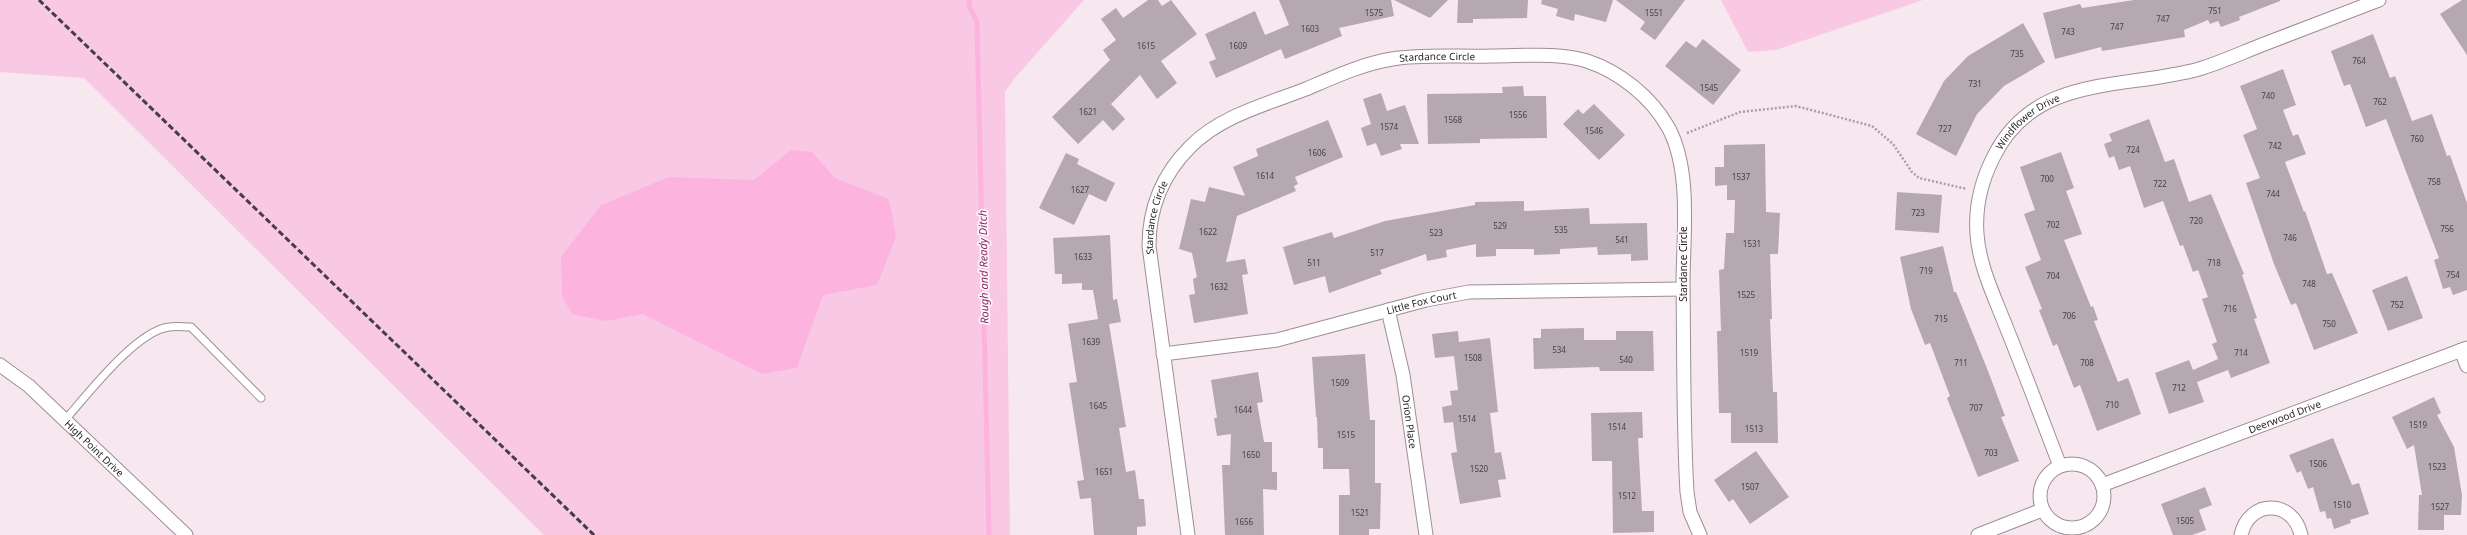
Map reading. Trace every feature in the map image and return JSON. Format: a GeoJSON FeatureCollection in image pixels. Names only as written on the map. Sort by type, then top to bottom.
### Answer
{"type":"FeatureCollection","features":[{"type":"Feature","properties":{"kind":"street","name":"Windflower Drive"},"geometry":{"type":"LineString","coordinates":[[2060,466],[1985,272],[1977,235],[1980,192],[1987,169],[2006,137],[2028,114],[2052,99],[2089,87],[2199,69],[2379,0]]}},
{"type":"Feature","properties":{"kind":"street","name":"Stardance Circle"},"geometry":{"type":"LineString","coordinates":[[1188,535],[1150,259],[1149,232],[1154,206],[1163,182],[1179,158],[1203,136],[1230,119],[1366,65],[1393,59],[1550,56],[1585,60],[1620,78],[1651,103],[1674,139],[1683,189],[1683,289],[1687,492],[1690,512],[1700,535]]}},
{"type":"Feature","properties":{"kind":"street","name":"Little Fox Court"},"geometry":{"type":"LineString","coordinates":[[1163,354],[1276,340],[1440,297],[1469,292],[1683,289]]}},
{"type":"Feature","properties":{"kind":"street","name":"Orion Place"},"geometry":{"type":"LineString","coordinates":[[1388,310],[1403,375],[1426,535]]}},
{"type":"Feature","properties":{"kind":"street"},"geometry":{"type":"LineString","coordinates":[[2464,349],[2467,366]]}},
{"type":"Feature","properties":{"kind":"street","name":"Deerwood Drive"},"geometry":{"type":"LineString","coordinates":[[2102,485],[2464,349]]}},
{"type":"Feature","properties":{"kind":"street","name":"High Point Drive"},"geometry":{"type":"LineString","coordinates":[[0,365],[29,386],[186,535]]}},
{"type":"Feature","properties":{"kind":"street"},"geometry":{"type":"LineString","coordinates":[[2070,464],[2090,469],[2102,485],[2103,505],[2099,514],[2084,527],[2064,528],[2047,518],[2042,510],[2039,500],[2044,479],[2060,466],[2070,464]]}},
{"type":"Feature","properties":{"kind":"street"},"geometry":{"type":"LineString","coordinates":[[2241,535],[2247,520],[2255,512],[2264,508],[2275,508],[2285,511],[2293,517],[2299,526],[2301,535]]}},
{"type":"Feature","properties":{"kind":"street"},"geometry":{"type":"LineString","coordinates":[[1978,535],[2042,510]]}},
{"type":"Feature","properties":{"kind":"lane"},"geometry":{"type":"LineString","coordinates":[[65,420],[123,356],[148,336],[168,326],[191,327],[261,398]]}},
{"type":"Feature","properties":{"kind":"path"},"geometry":{"type":"LineString","coordinates":[[1674,139],[1740,112],[1796,106],[1872,126],[1887,138],[1919,178],[1980,192]]}},
{"type":"Feature","properties":{"kind":"shaded area"},"geometry":{"type":"Polygon","coordinates":[[[0,0],[1084,0],[1014,79],[1005,92],[1010,535],[544,535],[84,78],[0,72],[0,0]]]}},
{"type":"Feature","properties":{"kind":"shaded area"},"geometry":{"type":"Polygon","coordinates":[[[1721,0],[1923,0],[1776,50],[1748,52],[1721,0]]]}},
{"type":"Feature","properties":{"kind":"shaded area"},"geometry":{"type":"Polygon","coordinates":[[[791,150],[812,152],[835,178],[889,199],[896,237],[877,285],[823,295],[797,368],[762,374],[643,314],[606,321],[572,314],[562,296],[561,257],[601,205],[669,177],[754,180],[791,150]]]}},
{"type":"Feature","properties":{"kind":"building"},"geometry":{"type":"Polygon","coordinates":[[[1148,0],[1158,0],[1162,6],[1171,0],[1197,34],[1161,61],[1177,83],[1157,99],[1140,75],[1111,104],[1125,119],[1113,131],[1103,120],[1078,144],[1052,117],[1110,60],[1103,50],[1116,40],[1101,19],[1116,8],[1123,18],[1148,0]]]}},
{"type":"Feature","properties":{"kind":"building"},"geometry":{"type":"Polygon","coordinates":[[[1279,0],[1391,0],[1394,16],[1339,28],[1342,36],[1285,59],[1281,49],[1216,78],[1209,62],[1216,59],[1205,34],[1255,11],[1265,35],[1289,25],[1279,0]]]}},
{"type":"Feature","properties":{"kind":"building"},"geometry":{"type":"Polygon","coordinates":[[[1394,0],[1448,0],[1430,18],[1394,0]]]}},
{"type":"Feature","properties":{"kind":"building"},"geometry":{"type":"Polygon","coordinates":[[[1458,0],[1528,0],[1527,18],[1473,19],[1473,23],[1457,23],[1458,0]]]}},
{"type":"Feature","properties":{"kind":"building"},"geometry":{"type":"Polygon","coordinates":[[[1542,0],[1613,0],[1606,22],[1575,14],[1574,21],[1556,16],[1558,9],[1541,4],[1542,0]]]}},
{"type":"Feature","properties":{"kind":"building"},"geometry":{"type":"Polygon","coordinates":[[[1616,0],[1685,0],[1655,40],[1640,29],[1645,22],[1616,0]]]}},
{"type":"Feature","properties":{"kind":"building"},"geometry":{"type":"Polygon","coordinates":[[[2134,0],[2280,1],[2239,17],[2240,20],[2221,27],[2218,21],[2210,24],[2208,20],[2184,30],[2185,37],[2102,51],[2101,47],[2055,59],[2043,13],[2080,4],[2082,8],[2134,0]]]}},
{"type":"Feature","properties":{"kind":"building"},"geometry":{"type":"Polygon","coordinates":[[[2462,0],[2467,0],[2467,55],[2440,14],[2462,0]]]}},
{"type":"Feature","properties":{"kind":"building"},"geometry":{"type":"Polygon","coordinates":[[[2023,23],[2045,62],[2004,86],[1977,114],[1956,156],[1916,134],[1944,81],[1968,56],[2023,23]]]}},
{"type":"Feature","properties":{"kind":"building"},"geometry":{"type":"Polygon","coordinates":[[[2373,34],[2390,78],[2395,76],[2412,121],[2432,114],[2447,156],[2450,155],[2467,203],[2467,290],[2453,295],[2450,287],[2443,289],[2434,260],[2439,258],[2386,119],[2366,127],[2350,84],[2344,86],[2331,51],[2373,34]]]}},
{"type":"Feature","properties":{"kind":"building"},"geometry":{"type":"Polygon","coordinates":[[[1703,39],[1741,70],[1713,105],[1665,66],[1686,41],[1696,48],[1703,39]]]}},
{"type":"Feature","properties":{"kind":"building"},"geometry":{"type":"Polygon","coordinates":[[[2283,69],[2296,105],[2283,110],[2293,136],[2298,134],[2306,154],[2285,162],[2304,212],[2305,211],[2327,274],[2332,273],[2358,333],[2314,350],[2296,303],[2291,305],[2274,264],[2246,183],[2260,178],[2243,135],[2257,129],[2240,86],[2283,69]]]}},
{"type":"Feature","properties":{"kind":"building"},"geometry":{"type":"Polygon","coordinates":[[[1523,86],[1524,96],[1546,96],[1547,138],[1480,139],[1480,143],[1428,144],[1427,94],[1503,93],[1502,87],[1523,86]]]}},
{"type":"Feature","properties":{"kind":"building"},"geometry":{"type":"Polygon","coordinates":[[[1381,93],[1387,111],[1405,105],[1419,144],[1400,144],[1402,149],[1381,156],[1376,143],[1367,146],[1361,128],[1371,124],[1363,99],[1381,93]]]}},
{"type":"Feature","properties":{"kind":"building"},"geometry":{"type":"Polygon","coordinates":[[[1594,104],[1625,135],[1599,160],[1563,124],[1578,109],[1583,114],[1594,104]]]}},
{"type":"Feature","properties":{"kind":"building"},"geometry":{"type":"Polygon","coordinates":[[[2149,119],[2165,162],[2174,159],[2189,202],[2211,194],[2244,274],[2242,275],[2257,318],[2254,319],[2270,363],[2231,378],[2228,370],[2197,382],[2204,402],[2169,414],[2155,373],[2189,360],[2193,370],[2218,359],[2212,344],[2217,342],[2202,299],[2208,297],[2198,270],[2193,272],[2183,245],[2180,246],[2163,201],[2144,208],[2130,166],[2119,170],[2114,156],[2109,158],[2104,144],[2112,141],[2109,134],[2149,119]]]}},
{"type":"Feature","properties":{"kind":"building"},"geometry":{"type":"Polygon","coordinates":[[[1328,120],[1343,157],[1295,177],[1298,184],[1294,186],[1296,191],[1237,216],[1226,262],[1245,259],[1248,274],[1242,275],[1248,314],[1194,323],[1189,295],[1195,294],[1193,279],[1197,277],[1192,253],[1179,249],[1191,199],[1205,202],[1209,187],[1245,196],[1233,167],[1258,156],[1256,149],[1328,120]]]}},
{"type":"Feature","properties":{"kind":"building"},"geometry":{"type":"Polygon","coordinates":[[[1765,144],[1766,212],[1780,213],[1778,254],[1770,254],[1772,319],[1770,319],[1773,392],[1777,392],[1778,443],[1731,443],[1731,413],[1719,413],[1717,331],[1721,331],[1719,270],[1724,269],[1726,233],[1734,233],[1735,200],[1727,200],[1727,185],[1715,186],[1715,167],[1724,167],[1724,145],[1765,144]]]}},
{"type":"Feature","properties":{"kind":"building"},"geometry":{"type":"Polygon","coordinates":[[[2061,152],[2074,188],[2066,191],[2082,234],[2064,240],[2091,307],[2093,306],[2098,320],[2094,321],[2118,382],[2128,378],[2141,414],[2097,431],[2080,385],[2074,388],[2057,344],[2053,346],[2039,310],[2042,309],[2025,267],[2041,260],[2024,214],[2035,210],[2020,167],[2061,152]]]}},
{"type":"Feature","properties":{"kind":"building"},"geometry":{"type":"Polygon","coordinates":[[[1066,153],[1079,159],[1077,164],[1115,183],[1106,202],[1089,194],[1074,225],[1039,208],[1066,153]]]}},
{"type":"Feature","properties":{"kind":"building"},"geometry":{"type":"Polygon","coordinates":[[[1897,192],[1942,195],[1939,233],[1895,230],[1897,192]]]}},
{"type":"Feature","properties":{"kind":"building"},"geometry":{"type":"Polygon","coordinates":[[[1524,201],[1524,211],[1589,208],[1590,224],[1647,223],[1648,260],[1631,261],[1631,254],[1598,255],[1597,247],[1560,249],[1560,254],[1534,255],[1534,249],[1496,249],[1496,256],[1476,257],[1476,244],[1446,250],[1447,257],[1427,261],[1426,254],[1380,270],[1382,274],[1329,293],[1325,276],[1294,285],[1283,247],[1332,232],[1334,238],[1385,221],[1475,205],[1475,202],[1524,201]]]}},
{"type":"Feature","properties":{"kind":"building"},"geometry":{"type":"Polygon","coordinates":[[[1110,235],[1113,300],[1117,299],[1121,322],[1109,324],[1126,427],[1119,428],[1126,472],[1135,470],[1139,499],[1144,499],[1146,526],[1137,527],[1137,535],[1094,535],[1091,498],[1080,499],[1077,481],[1084,480],[1069,383],[1077,382],[1068,324],[1098,319],[1093,290],[1082,290],[1082,283],[1062,284],[1062,274],[1055,274],[1053,238],[1110,235]]]}},
{"type":"Feature","properties":{"kind":"building"},"geometry":{"type":"Polygon","coordinates":[[[1943,246],[1954,292],[1956,292],[1988,371],[2005,416],[2001,417],[2019,461],[1978,477],[1947,398],[1950,396],[1930,343],[1925,345],[1911,309],[1900,257],[1943,246]]]}},
{"type":"Feature","properties":{"kind":"building"},"geometry":{"type":"Polygon","coordinates":[[[2407,276],[2423,318],[2388,331],[2372,290],[2407,276]]]}},
{"type":"Feature","properties":{"kind":"building"},"geometry":{"type":"Polygon","coordinates":[[[1584,328],[1584,340],[1616,340],[1616,331],[1653,331],[1654,371],[1600,371],[1599,367],[1534,369],[1533,338],[1541,338],[1541,329],[1584,328]]]}},
{"type":"Feature","properties":{"kind":"building"},"geometry":{"type":"Polygon","coordinates":[[[1458,331],[1459,342],[1490,338],[1498,412],[1490,413],[1495,453],[1501,452],[1506,479],[1498,480],[1501,497],[1460,504],[1451,453],[1457,452],[1453,422],[1444,423],[1442,407],[1452,405],[1450,391],[1458,390],[1454,356],[1435,358],[1432,334],[1458,331]]]}},
{"type":"Feature","properties":{"kind":"building"},"geometry":{"type":"Polygon","coordinates":[[[1365,354],[1370,420],[1375,420],[1375,483],[1381,483],[1380,529],[1369,529],[1369,535],[1339,535],[1339,495],[1350,495],[1349,469],[1323,469],[1323,448],[1318,448],[1312,357],[1365,354]]]}},
{"type":"Feature","properties":{"kind":"building"},"geometry":{"type":"Polygon","coordinates":[[[1258,372],[1263,402],[1257,403],[1264,442],[1272,442],[1272,472],[1277,472],[1277,490],[1263,489],[1264,535],[1225,535],[1222,465],[1230,465],[1231,434],[1217,436],[1214,418],[1217,418],[1211,380],[1258,372]]]}},
{"type":"Feature","properties":{"kind":"building"},"geometry":{"type":"Polygon","coordinates":[[[2434,397],[2441,413],[2437,415],[2454,447],[2462,495],[2461,515],[2444,515],[2444,530],[2418,530],[2419,495],[2422,495],[2414,445],[2407,449],[2392,417],[2434,397]]]}},
{"type":"Feature","properties":{"kind":"building"},"geometry":{"type":"Polygon","coordinates":[[[1642,412],[1643,438],[1638,438],[1642,511],[1654,511],[1654,532],[1613,533],[1612,461],[1592,461],[1591,413],[1642,412]]]}},
{"type":"Feature","properties":{"kind":"building"},"geometry":{"type":"Polygon","coordinates":[[[2333,438],[2352,485],[2359,483],[2369,514],[2350,520],[2351,523],[2334,529],[2331,518],[2327,519],[2325,511],[2320,512],[2313,487],[2308,489],[2301,471],[2297,473],[2289,455],[2333,438]]]}},
{"type":"Feature","properties":{"kind":"building"},"geometry":{"type":"Polygon","coordinates":[[[1756,451],[1789,497],[1750,524],[1733,499],[1729,502],[1714,480],[1756,451]]]}},
{"type":"Feature","properties":{"kind":"building"},"geometry":{"type":"Polygon","coordinates":[[[2205,487],[2212,505],[2199,510],[2206,530],[2192,535],[2173,535],[2161,504],[2205,487]]]}},
{"type":"Feature","properties":{"kind":"waterway","name":"Rough and Ready Ditch"},"geometry":{"type":"LineString","coordinates":[[970,0],[969,5],[977,23],[989,535]]}},
{"type":"Feature","properties":{"kind":"railway"},"geometry":{"type":"LineString","coordinates":[[39,0],[594,535]]}}]}
